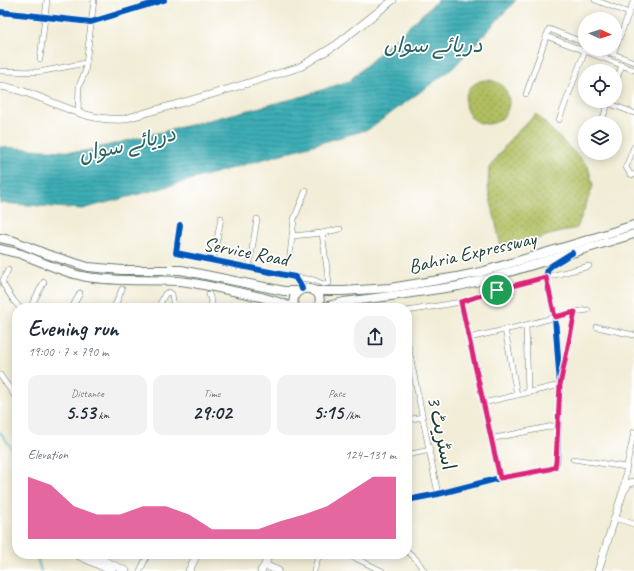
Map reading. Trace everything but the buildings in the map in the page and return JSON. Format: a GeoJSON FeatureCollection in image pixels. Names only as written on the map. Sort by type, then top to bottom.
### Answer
{"type":"FeatureCollection","features":[{"type":"Feature","properties":{"kind":"main road"},"geometry":{"type":"LineString","coordinates":[[0,86],[30,94],[84,115],[102,119],[124,119],[209,95],[300,66],[336,46],[393,0]]}},
{"type":"Feature","properties":{"kind":"main road","name":"Bahria Expressway"},"geometry":{"type":"LineString","coordinates":[[300,290],[308,288],[314,291],[343,291],[390,288],[457,277],[481,272],[634,225]]}},
{"type":"Feature","properties":{"kind":"main road","name":"Bahria Expressway"},"geometry":{"type":"LineString","coordinates":[[340,303],[459,286],[572,254],[634,234]]}},
{"type":"Feature","properties":{"kind":"main road"},"geometry":{"type":"LineString","coordinates":[[0,238],[14,241],[46,254],[88,267],[122,270],[181,270],[284,292],[300,290]]}},
{"type":"Feature","properties":{"kind":"main road"},"geometry":{"type":"LineString","coordinates":[[0,249],[21,254],[71,274],[86,277],[122,281],[162,280],[193,282],[282,303]]}},
{"type":"Feature","properties":{"kind":"main road"},"geometry":{"type":"LineString","coordinates":[[294,303],[296,293],[300,290]]}},
{"type":"Feature","properties":{"kind":"main road"},"geometry":{"type":"LineString","coordinates":[[314,291],[320,298],[320,303]]}},
{"type":"Feature","properties":{"kind":"main road"},"geometry":{"type":"LineString","coordinates":[[598,571],[623,492],[629,483],[634,482]]}},
{"type":"Feature","properties":{"kind":"main road"},"geometry":{"type":"LineString","coordinates":[[87,559],[110,569],[126,571]]}},
{"type":"Feature","properties":{"kind":"main road"},"geometry":{"type":"LineString","coordinates":[[105,559],[110,569]]}},
{"type":"Feature","properties":{"kind":"main road"},"geometry":{"type":"LineString","coordinates":[[184,571],[190,559]]}},
{"type":"Feature","properties":{"kind":"main road"},"geometry":{"type":"LineString","coordinates":[[189,571],[195,559]]}},
{"type":"Feature","properties":{"kind":"main road"},"geometry":{"type":"LineString","coordinates":[[263,568],[278,571]]}},
{"type":"Feature","properties":{"kind":"street"},"geometry":{"type":"LineString","coordinates":[[40,59],[47,0]]}},
{"type":"Feature","properties":{"kind":"street"},"geometry":{"type":"LineString","coordinates":[[78,112],[79,86],[85,72],[94,0]]}},
{"type":"Feature","properties":{"kind":"street"},"geometry":{"type":"LineString","coordinates":[[0,12],[91,22],[164,0]]}},
{"type":"Feature","properties":{"kind":"street"},"geometry":{"type":"LineString","coordinates":[[595,0],[629,13]]}},
{"type":"Feature","properties":{"kind":"street"},"geometry":{"type":"LineString","coordinates":[[622,31],[634,0]]}},
{"type":"Feature","properties":{"kind":"street"},"geometry":{"type":"LineString","coordinates":[[526,94],[549,29],[578,40]]}},
{"type":"Feature","properties":{"kind":"street"},"geometry":{"type":"LineString","coordinates":[[546,36],[578,49]]}},
{"type":"Feature","properties":{"kind":"street"},"geometry":{"type":"LineString","coordinates":[[559,120],[582,56]]}},
{"type":"Feature","properties":{"kind":"street"},"geometry":{"type":"LineString","coordinates":[[598,56],[619,64]]}},
{"type":"Feature","properties":{"kind":"street"},"geometry":{"type":"LineString","coordinates":[[618,56],[634,62]]}},
{"type":"Feature","properties":{"kind":"street"},"geometry":{"type":"LineString","coordinates":[[0,71],[39,72],[86,63]]}},
{"type":"Feature","properties":{"kind":"street"},"geometry":{"type":"LineString","coordinates":[[622,65],[634,70]]}},
{"type":"Feature","properties":{"kind":"street"},"geometry":{"type":"LineString","coordinates":[[622,108],[634,113]]}},
{"type":"Feature","properties":{"kind":"street"},"geometry":{"type":"LineString","coordinates":[[634,147],[626,167],[630,174],[634,175]]}},
{"type":"Feature","properties":{"kind":"street"},"geometry":{"type":"LineString","coordinates":[[290,255],[294,219],[306,190]]}},
{"type":"Feature","properties":{"kind":"street"},"geometry":{"type":"LineString","coordinates":[[213,261],[221,218]]}},
{"type":"Feature","properties":{"kind":"street"},"geometry":{"type":"LineString","coordinates":[[249,268],[257,220]]}},
{"type":"Feature","properties":{"kind":"street","name":"Service Road"},"geometry":{"type":"LineString","coordinates":[[180,225],[176,253],[329,284],[322,234]]}},
{"type":"Feature","properties":{"kind":"street"},"geometry":{"type":"LineString","coordinates":[[292,236],[322,234],[340,229]]}},
{"type":"Feature","properties":{"kind":"street"},"geometry":{"type":"LineString","coordinates":[[490,439],[558,425],[560,385],[555,317],[546,277],[548,269],[572,254]]}},
{"type":"Feature","properties":{"kind":"street"},"geometry":{"type":"LineString","coordinates":[[412,310],[461,302],[497,290],[589,266]]}},
{"type":"Feature","properties":{"kind":"street"},"geometry":{"type":"LineString","coordinates":[[8,270],[3,284],[16,303]]}},
{"type":"Feature","properties":{"kind":"street","name":"Service Road"},"geometry":{"type":"LineString","coordinates":[[295,277],[301,286],[300,290]]}},
{"type":"Feature","properties":{"kind":"street"},"geometry":{"type":"LineString","coordinates":[[33,303],[44,282]]}},
{"type":"Feature","properties":{"kind":"street"},"geometry":{"type":"LineString","coordinates":[[116,303],[122,289]]}},
{"type":"Feature","properties":{"kind":"street"},"geometry":{"type":"LineString","coordinates":[[160,303],[165,294],[169,292],[172,294],[173,303]]}},
{"type":"Feature","properties":{"kind":"street"},"geometry":{"type":"LineString","coordinates":[[75,303],[80,293]]}},
{"type":"Feature","properties":{"kind":"street"},"geometry":{"type":"LineString","coordinates":[[210,294],[212,303]]}},
{"type":"Feature","properties":{"kind":"street"},"geometry":{"type":"LineString","coordinates":[[461,302],[490,439],[500,478]]}},
{"type":"Feature","properties":{"kind":"street"},"geometry":{"type":"LineString","coordinates":[[469,338],[588,310]]}},
{"type":"Feature","properties":{"kind":"street"},"geometry":{"type":"LineString","coordinates":[[560,385],[575,312]]}},
{"type":"Feature","properties":{"kind":"street"},"geometry":{"type":"LineString","coordinates":[[526,325],[528,392]]}},
{"type":"Feature","properties":{"kind":"street"},"geometry":{"type":"LineString","coordinates":[[597,327],[634,335]]}},
{"type":"Feature","properties":{"kind":"street"},"geometry":{"type":"LineString","coordinates":[[505,329],[517,395]]}},
{"type":"Feature","properties":{"kind":"street","name":"اسٹریٹ 3"},"geometry":{"type":"LineString","coordinates":[[412,368],[438,494],[500,478],[555,467],[558,425]]}},
{"type":"Feature","properties":{"kind":"street"},"geometry":{"type":"LineString","coordinates":[[0,375],[12,392]]}},
{"type":"Feature","properties":{"kind":"street"},"geometry":{"type":"LineString","coordinates":[[483,403],[560,385]]}},
{"type":"Feature","properties":{"kind":"street"},"geometry":{"type":"LineString","coordinates":[[412,419],[422,417]]}},
{"type":"Feature","properties":{"kind":"street"},"geometry":{"type":"LineString","coordinates":[[623,492],[626,467],[634,432]]}},
{"type":"Feature","properties":{"kind":"street"},"geometry":{"type":"LineString","coordinates":[[412,454],[430,450]]}},
{"type":"Feature","properties":{"kind":"street"},"geometry":{"type":"LineString","coordinates":[[573,459],[626,467]]}},
{"type":"Feature","properties":{"kind":"street"},"geometry":{"type":"LineString","coordinates":[[412,499],[438,494]]}},
{"type":"Feature","properties":{"kind":"street"},"geometry":{"type":"LineString","coordinates":[[615,518],[634,524]]}},
{"type":"Feature","properties":{"kind":"street"},"geometry":{"type":"LineString","coordinates":[[412,555],[424,571]]}},
{"type":"Feature","properties":{"kind":"street"},"geometry":{"type":"LineString","coordinates":[[140,571],[146,559]]}},
{"type":"Feature","properties":{"kind":"street"},"geometry":{"type":"LineString","coordinates":[[314,571],[318,559]]}},
{"type":"Feature","properties":{"kind":"street"},"geometry":{"type":"LineString","coordinates":[[359,559],[382,571]]}},
{"type":"Feature","properties":{"kind":"green space"},"geometry":{"type":"Polygon","coordinates":[[[487,80],[499,84],[505,90],[509,102],[505,114],[499,120],[487,124],[475,120],[469,114],[465,102],[469,90],[475,84],[487,80]]]}},
{"type":"Feature","properties":{"kind":"green space"},"geometry":{"type":"Polygon","coordinates":[[[536,114],[578,156],[578,160],[582,160],[588,166],[593,186],[577,228],[549,235],[502,251],[488,188],[489,168],[512,137],[536,114]]]}},
{"type":"Feature","properties":{"kind":"water","name":"دریائے سواں"},"geometry":{"type":"Polygon","coordinates":[[[438,0],[516,0],[453,68],[369,129],[155,190],[82,209],[0,203],[0,147],[80,152],[300,97],[349,81],[438,0]]]}},
{"type":"Feature","properties":{"kind":"waterway"},"geometry":{"type":"LineString","coordinates":[[0,432],[12,451]]}},
{"type":"Feature","properties":{"kind":"waterway"},"geometry":{"type":"LineString","coordinates":[[37,559],[41,571]]}},
{"type":"Feature","properties":{"kind":"cycle path"},"geometry":{"type":"LineString","coordinates":[[0,12],[91,22],[164,0]]}},
{"type":"Feature","properties":{"kind":"cycle path"},"geometry":{"type":"LineString","coordinates":[[180,225],[176,253],[295,277],[302,289]]}},
{"type":"Feature","properties":{"kind":"cycle path"},"geometry":{"type":"LineString","coordinates":[[412,499],[500,478],[555,467],[557,462],[560,385],[555,317],[546,277],[548,269],[551,266],[572,253]]}},
{"type":"Feature","properties":{"kind":"cycle path"},"geometry":{"type":"LineString","coordinates":[[461,302],[500,478]]}},
{"type":"Feature","properties":{"kind":"route"},"geometry":{"type":"LineString","coordinates":[[546,277],[555,317],[575,312],[560,385],[555,467],[500,478],[490,439],[461,302],[497,290],[546,277]]}}]}
